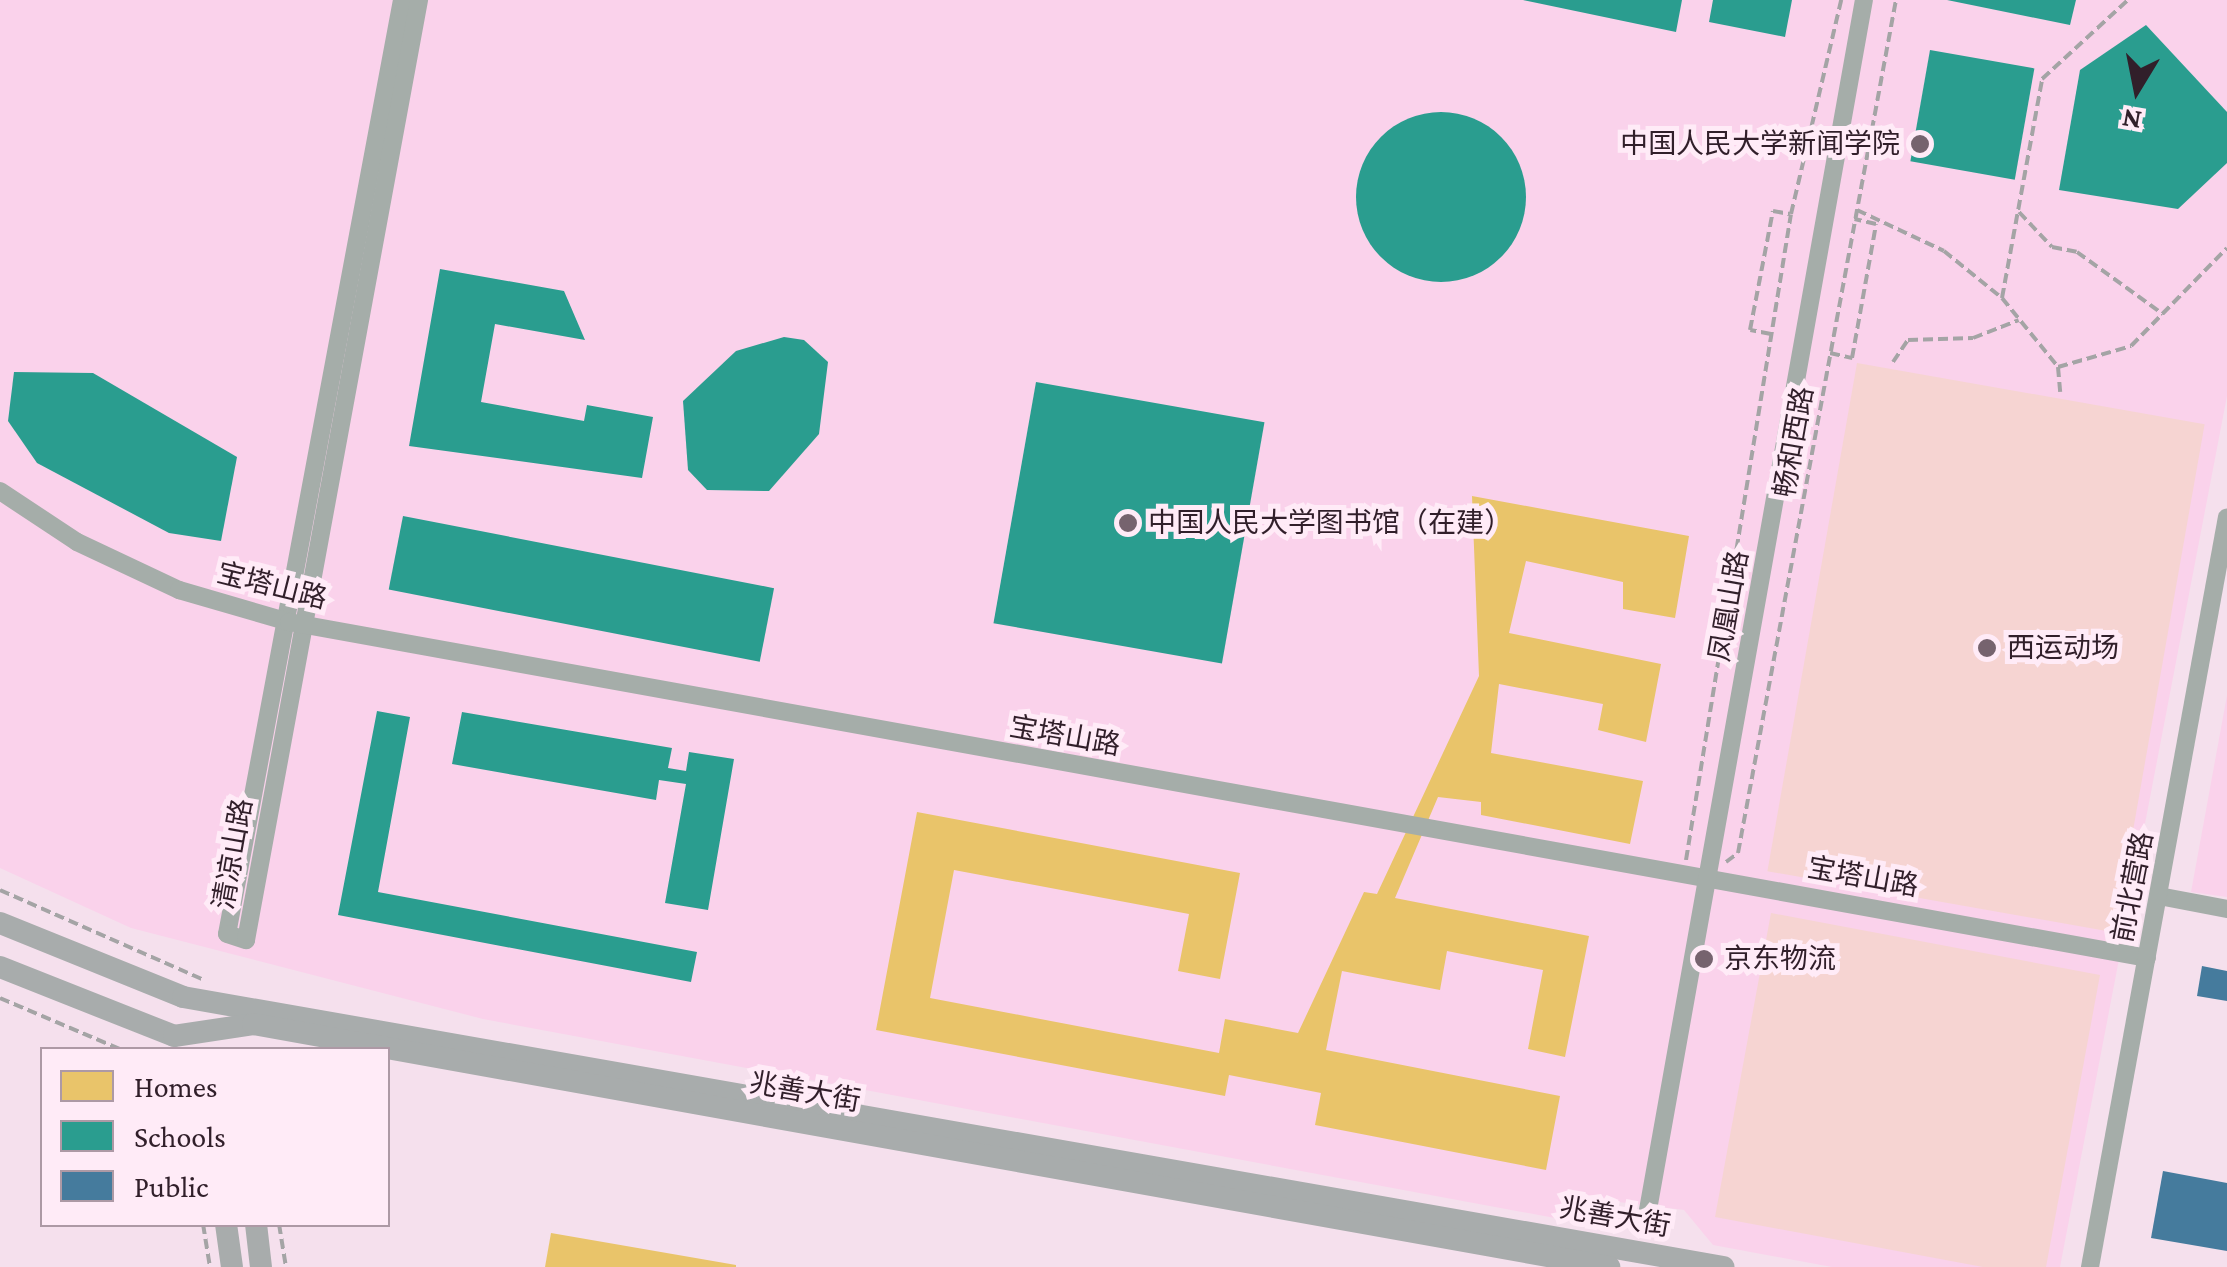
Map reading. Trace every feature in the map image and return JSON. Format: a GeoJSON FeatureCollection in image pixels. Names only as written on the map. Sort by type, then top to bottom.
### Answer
{"type":"FeatureCollection","features":[{"type":"Feature","properties":{"kind":"main road","name":"兆善大街"},"geometry":{"type":"LineString","coordinates":[[0,923],[184,997],[225,994],[254,1013],[1609,1267]]}},
{"type":"Feature","properties":{"kind":"main road","name":"兆善大街"},"geometry":{"type":"LineString","coordinates":[[0,967],[174,1036],[226,1025],[254,1013],[1626,1258],[1724,1267]]}},
{"type":"Feature","properties":{"kind":"main road"},"geometry":{"type":"LineString","coordinates":[[224,1047],[225,994]]}},
{"type":"Feature","properties":{"kind":"main road"},"geometry":{"type":"LineString","coordinates":[[251,1047],[254,1013]]}},
{"type":"Feature","properties":{"kind":"main road"},"geometry":{"type":"LineString","coordinates":[[226,1227],[232,1267]]}},
{"type":"Feature","properties":{"kind":"main road"},"geometry":{"type":"LineString","coordinates":[[256,1227],[261,1267]]}},
{"type":"Feature","properties":{"kind":"street","name":"清凉山路"},"geometry":{"type":"LineString","coordinates":[[402,0],[296,624],[246,940],[227,934],[296,624],[419,0]]}},
{"type":"Feature","properties":{"kind":"street","name":"凤凰山路"},"geometry":{"type":"LineString","coordinates":[[1646,1222],[1864,0]]}},
{"type":"Feature","properties":{"kind":"street","name":"宝塔山路"},"geometry":{"type":"LineString","coordinates":[[0,491],[77,542],[179,590],[296,624],[2147,958]]}},
{"type":"Feature","properties":{"kind":"street","name":"前北营路"},"geometry":{"type":"LineString","coordinates":[[2090,1267],[2159,896],[2218,612],[2227,517]]}},
{"type":"Feature","properties":{"kind":"street"},"geometry":{"type":"LineString","coordinates":[[2159,896],[2227,909]]}},
{"type":"Feature","properties":{"kind":"path","name":"畅和西路"},"geometry":{"type":"LineString","coordinates":[[1684,873],[1790,214],[1841,0]]}},
{"type":"Feature","properties":{"kind":"path","name":"畅和西路"},"geometry":{"type":"LineString","coordinates":[[1706,876],[1738,853],[1896,0]]}},
{"type":"Feature","properties":{"kind":"path"},"geometry":{"type":"LineString","coordinates":[[2002,298],[2042,80],[2128,0]]}},
{"type":"Feature","properties":{"kind":"path"},"geometry":{"type":"LineString","coordinates":[[1857,210],[1944,252],[2002,298],[2058,367],[2060,392]]}},
{"type":"Feature","properties":{"kind":"path"},"geometry":{"type":"LineString","coordinates":[[1770,334],[1750,330],[1773,211],[1790,214]]}},
{"type":"Feature","properties":{"kind":"path"},"geometry":{"type":"LineString","coordinates":[[2018,211],[2052,247],[2076,252],[2163,314]]}},
{"type":"Feature","properties":{"kind":"path"},"geometry":{"type":"LineString","coordinates":[[1830,354],[1852,358],[1876,224],[1855,219]]}},
{"type":"Feature","properties":{"kind":"path"},"geometry":{"type":"LineString","coordinates":[[2058,367],[2131,346],[2227,248]]}},
{"type":"Feature","properties":{"kind":"path"},"geometry":{"type":"LineString","coordinates":[[1893,362],[1908,340],[1973,338],[2019,320]]}},
{"type":"Feature","properties":{"kind":"path"},"geometry":{"type":"LineString","coordinates":[[0,890],[225,994]]}},
{"type":"Feature","properties":{"kind":"path"},"geometry":{"type":"LineString","coordinates":[[0,998],[115,1047]]}},
{"type":"Feature","properties":{"kind":"path"},"geometry":{"type":"LineString","coordinates":[[203,1227],[210,1267]]}},
{"type":"Feature","properties":{"kind":"path"},"geometry":{"type":"LineString","coordinates":[[279,1227],[286,1267]]}},
{"type":"Feature","properties":{"kind":"shaded area"},"geometry":{"type":"Polygon","coordinates":[[[0,0],[2227,0],[2227,396],[2060,1267],[1832,1267],[1713,1245],[1684,1210],[1619,1202],[1592,1225],[483,1019],[131,928],[0,868],[0,0]]]}},
{"type":"Feature","properties":{"kind":"shaded area","name":"西运动场"},"geometry":{"type":"Polygon","coordinates":[[[1857,363],[2205,424],[2115,932],[1767,871],[1857,363]]]}},
{"type":"Feature","properties":{"kind":"shaded area"},"geometry":{"type":"Polygon","coordinates":[[[2227,695],[2227,897],[2191,892],[2227,695]]]}},
{"type":"Feature","properties":{"kind":"shaded area"},"geometry":{"type":"Polygon","coordinates":[[[1771,913],[2100,975],[2046,1267],[1983,1267],[1715,1217],[1771,913]]]}},
{"type":"Feature","properties":{"kind":"building: Homes"},"geometry":{"type":"Polygon","coordinates":[[[1472,496],[1689,536],[1675,618],[1623,609],[1623,582],[1526,561],[1509,633],[1661,664],[1646,742],[1598,730],[1603,704],[1499,684],[1491,753],[1643,781],[1630,844],[1481,815],[1481,802],[1438,797],[1395,898],[1589,936],[1565,1057],[1528,1049],[1543,970],[1447,951],[1440,990],[1342,971],[1326,1050],[1560,1096],[1546,1170],[1315,1125],[1321,1093],[1229,1075],[1225,1096],[876,1030],[917,812],[1240,873],[1220,979],[1178,971],[1189,914],[954,870],[930,998],[1219,1053],[1225,1019],[1298,1033],[1364,892],[1377,894],[1479,676],[1472,496]]]}},
{"type":"Feature","properties":{"kind":"building: Homes"},"geometry":{"type":"Polygon","coordinates":[[[551,1233],[736,1265],[736,1267],[545,1267],[551,1233]]]}},
{"type":"Feature","properties":{"kind":"building: Schools"},"geometry":{"type":"Polygon","coordinates":[[[1523,0],[1682,0],[1676,32],[1523,0]]]}},
{"type":"Feature","properties":{"kind":"building: Schools"},"geometry":{"type":"Polygon","coordinates":[[[1713,0],[1792,0],[1785,37],[1709,22],[1713,0]]]}},
{"type":"Feature","properties":{"kind":"building: Schools"},"geometry":{"type":"Polygon","coordinates":[[[1947,0],[2076,0],[2070,25],[1947,0]]]}},
{"type":"Feature","properties":{"kind":"building: Schools"},"geometry":{"type":"Polygon","coordinates":[[[2146,25],[2227,112],[2227,163],[2178,209],[2059,190],[2080,70],[2146,25]]]}},
{"type":"Feature","properties":{"kind":"building: Schools"},"geometry":{"type":"Polygon","coordinates":[[[1930,50],[2034,68],[2015,180],[1910,161],[1930,50]]]}},
{"type":"Feature","properties":{"kind":"building: Schools"},"geometry":{"type":"Polygon","coordinates":[[[1441,112],[1474,118],[1501,137],[1520,164],[1526,197],[1520,230],[1501,257],[1474,276],[1441,282],[1408,276],[1381,257],[1362,230],[1356,197],[1362,164],[1381,137],[1408,118],[1441,112]]]}},
{"type":"Feature","properties":{"kind":"building: Schools"},"geometry":{"type":"Polygon","coordinates":[[[440,269],[564,291],[585,340],[495,324],[481,402],[584,421],[587,405],[653,417],[642,478],[409,446],[440,269]]]}},
{"type":"Feature","properties":{"kind":"building: Schools"},"geometry":{"type":"Polygon","coordinates":[[[784,337],[804,340],[828,362],[819,434],[769,491],[707,490],[688,470],[683,401],[736,351],[784,337]]]}},
{"type":"Feature","properties":{"kind":"building: Schools"},"geometry":{"type":"Polygon","coordinates":[[[14,372],[93,373],[237,457],[221,541],[169,533],[37,463],[8,421],[14,372]]]}},
{"type":"Feature","properties":{"kind":"building: Schools","name":"中国人民大学图书馆（在建）"},"geometry":{"type":"Polygon","coordinates":[[[1036,382],[1264,422],[1222,664],[993,623],[1036,382]]]}},
{"type":"Feature","properties":{"kind":"building: Schools"},"geometry":{"type":"Polygon","coordinates":[[[403,516],[774,588],[760,662],[389,590],[403,516]]]}},
{"type":"Feature","properties":{"kind":"building: Schools"},"geometry":{"type":"Polygon","coordinates":[[[377,711],[410,717],[378,892],[697,952],[691,982],[338,915],[377,711]]]}},
{"type":"Feature","properties":{"kind":"building: Schools"},"geometry":{"type":"Polygon","coordinates":[[[462,712],[672,748],[668,768],[686,771],[689,752],[734,759],[708,910],[665,903],[686,784],[659,780],[656,800],[452,764],[462,712]]]}},
{"type":"Feature","properties":{"kind":"building: Public"},"geometry":{"type":"Polygon","coordinates":[[[2202,966],[2227,971],[2227,1001],[2197,996],[2202,966]]]}},
{"type":"Feature","properties":{"kind":"building: Public"},"geometry":{"type":"Polygon","coordinates":[[[2163,1171],[2227,1183],[2227,1251],[2151,1238],[2163,1171]]]}},
{"type":"Feature","properties":{"kind":"place","name":"中国人民大学新闻学院"},"geometry":{"type":"Point","coordinates":[1920,144]}},
{"type":"Feature","properties":{"kind":"place","name":"中国人民大学图书馆（在建）"},"geometry":{"type":"Point","coordinates":[1128,523]}},
{"type":"Feature","properties":{"kind":"place","name":"西运动场"},"geometry":{"type":"Point","coordinates":[1987,648]}},
{"type":"Feature","properties":{"kind":"place","name":"京东物流"},"geometry":{"type":"Point","coordinates":[1704,959]}}]}
